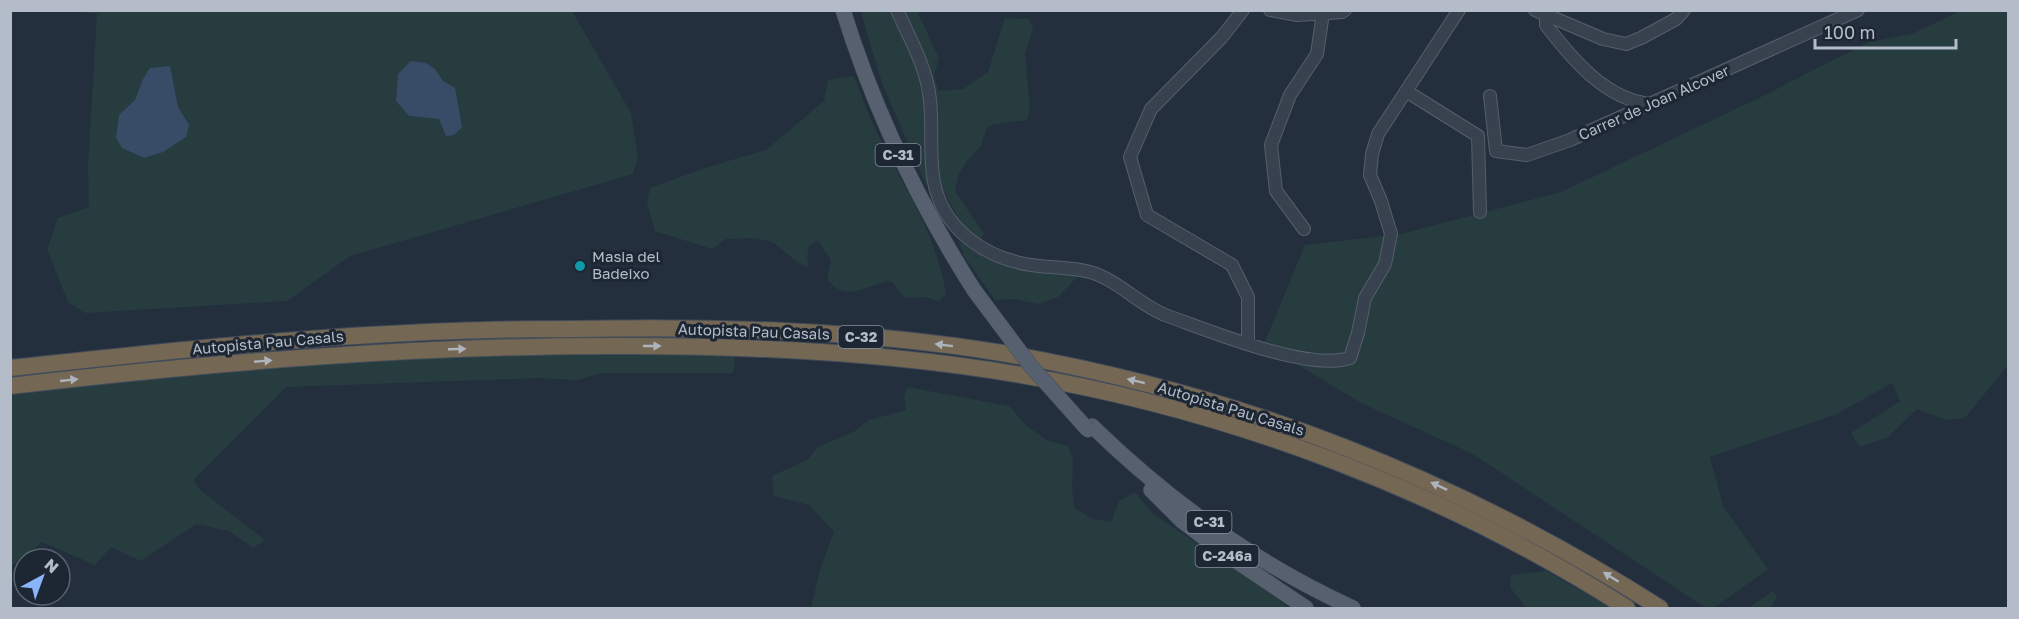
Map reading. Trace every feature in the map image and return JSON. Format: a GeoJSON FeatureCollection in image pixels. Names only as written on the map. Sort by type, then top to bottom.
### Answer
{"type":"FeatureCollection","features":[{"type":"Feature","properties":{"kind":"highway","name":"Autopista Pau Casals"},"geometry":{"type":"LineString","coordinates":[[10,369],[288,341],[454,331],[620,328],[790,332],[886,339],[1000,353],[1097,372],[1184,393],[1260,416],[1373,457],[1483,507],[1547,540],[1607,574],[1660,609]]}},
{"type":"Feature","properties":{"kind":"highway","name":"Autopista Pau Casals"},"geometry":{"type":"LineString","coordinates":[[10,386],[287,359],[500,347],[615,345],[738,347],[837,352],[952,364],[1024,375],[1174,409],[1237,427],[1349,467],[1476,523],[1545,559],[1627,609]]}},
{"type":"Feature","properties":{"kind":"main road","name":"C-31"},"geometry":{"type":"LineString","coordinates":[[849,13],[886,115],[912,172],[947,239],[977,289],[1035,363],[1090,428],[1156,495],[1265,577],[1320,609]]}},
{"type":"Feature","properties":{"kind":"main road","name":"C-31"},"geometry":{"type":"LineString","coordinates":[[1090,428],[1160,487],[1241,545],[1302,583],[1353,609]]}},
{"type":"Feature","properties":{"kind":"main road","name":"C-246a"},"geometry":{"type":"LineString","coordinates":[[1156,495],[1182,521],[1220,550],[1306,609]]}},
{"type":"Feature","properties":{"kind":"main road"},"geometry":{"type":"LineString","coordinates":[[1302,583],[1338,609]]}},
{"type":"Feature","properties":{"kind":"street"},"geometry":{"type":"LineString","coordinates":[[897,10],[927,81],[932,125],[930,155],[934,183],[954,225],[970,241],[1008,261],[1091,272],[1125,290],[1150,308],[1248,343],[1297,358],[1322,362],[1350,358],[1365,298],[1385,264],[1391,234],[1370,175],[1372,154],[1378,134],[1459,10]]}},
{"type":"Feature","properties":{"kind":"street"},"geometry":{"type":"LineString","coordinates":[[1243,10],[1222,37],[1151,109],[1130,157],[1147,215],[1232,265],[1248,297],[1248,343]]}},
{"type":"Feature","properties":{"kind":"street"},"geometry":{"type":"LineString","coordinates":[[1270,10],[1297,15],[1345,10]]}},
{"type":"Feature","properties":{"kind":"street"},"geometry":{"type":"LineString","coordinates":[[1544,12],[1603,39],[1626,44],[1667,24],[1684,10]]}},
{"type":"Feature","properties":{"kind":"street","name":"Carrer de Joan Alcover"},"geometry":{"type":"LineString","coordinates":[[1490,96],[1496,151],[1527,155],[1570,140],[1858,10]]}},
{"type":"Feature","properties":{"kind":"street"},"geometry":{"type":"LineString","coordinates":[[1544,12],[1546,25],[1585,71],[1610,89],[1637,103],[1652,104]]}},
{"type":"Feature","properties":{"kind":"street"},"geometry":{"type":"LineString","coordinates":[[1304,229],[1276,191],[1271,145],[1290,95],[1317,54],[1323,14]]}},
{"type":"Feature","properties":{"kind":"street"},"geometry":{"type":"LineString","coordinates":[[1406,92],[1478,136],[1480,212]]}},
{"type":"Feature","properties":{"kind":"green space"},"geometry":{"type":"Polygon","coordinates":[[[77,11],[572,11],[631,113],[638,157],[633,174],[350,256],[287,301],[85,313],[68,302],[47,249],[58,218],[89,207],[88,165],[97,14],[77,11]]]}},
{"type":"Feature","properties":{"kind":"green space"},"geometry":{"type":"Polygon","coordinates":[[[865,11],[917,11],[939,58],[934,76],[939,91],[963,89],[988,72],[1005,18],[1029,19],[1033,29],[1025,53],[1030,111],[1027,120],[993,124],[987,128],[980,147],[967,161],[958,176],[955,191],[984,234],[980,240],[958,217],[943,188],[925,183],[882,83],[861,13],[865,11]]]}},
{"type":"Feature","properties":{"kind":"green space"},"geometry":{"type":"Polygon","coordinates":[[[1960,11],[2008,11],[2008,365],[1965,418],[1946,420],[1917,409],[1888,437],[1860,447],[1851,433],[1900,401],[1892,383],[1837,414],[1710,457],[1723,506],[1768,569],[1714,608],[1706,608],[1473,454],[1361,403],[1264,344],[1305,245],[1401,234],[1561,192],[1763,96],[1869,42],[1912,34],[1960,11]]]}},
{"type":"Feature","properties":{"kind":"green space"},"geometry":{"type":"Polygon","coordinates":[[[854,76],[876,131],[920,215],[936,254],[946,295],[939,301],[925,297],[905,298],[891,281],[858,291],[838,289],[827,279],[831,260],[818,241],[809,246],[807,257],[809,268],[797,262],[773,242],[754,238],[726,239],[712,249],[655,231],[647,203],[650,188],[708,167],[766,150],[824,101],[828,80],[854,76]]]}},
{"type":"Feature","properties":{"kind":"green space"},"geometry":{"type":"Polygon","coordinates":[[[958,241],[987,259],[1012,268],[1078,276],[1058,297],[1039,304],[1012,299],[995,300],[964,256],[958,241]]]}},
{"type":"Feature","properties":{"kind":"green space"},"geometry":{"type":"Polygon","coordinates":[[[523,354],[735,355],[733,373],[602,373],[578,380],[540,378],[286,387],[193,480],[199,489],[265,540],[253,548],[229,531],[196,524],[141,561],[111,547],[95,565],[72,555],[72,547],[54,547],[42,542],[36,547],[12,547],[11,566],[11,395],[138,379],[330,364],[523,354]]]}},
{"type":"Feature","properties":{"kind":"green space"},"geometry":{"type":"Polygon","coordinates":[[[908,387],[1009,406],[1027,426],[1048,441],[1068,446],[1073,460],[1074,508],[1093,519],[1111,522],[1119,501],[1135,492],[1152,513],[1289,608],[811,608],[820,569],[834,532],[809,505],[774,496],[772,476],[807,460],[818,447],[855,431],[869,420],[906,410],[904,396],[908,387]]]}},
{"type":"Feature","properties":{"kind":"green space"},"geometry":{"type":"Polygon","coordinates":[[[1546,571],[1612,608],[1526,608],[1510,587],[1511,575],[1546,571]]]}},
{"type":"Feature","properties":{"kind":"green space"},"geometry":{"type":"Polygon","coordinates":[[[1773,591],[1777,597],[1770,608],[1748,608],[1773,591]]]}},
{"type":"Feature","properties":{"kind":"water"},"geometry":{"type":"Polygon","coordinates":[[[411,61],[426,63],[435,69],[443,81],[455,88],[462,127],[454,135],[446,136],[439,119],[409,116],[396,101],[398,74],[411,61]]]}},
{"type":"Feature","properties":{"kind":"water"},"geometry":{"type":"Polygon","coordinates":[[[170,66],[178,107],[189,125],[186,137],[163,152],[144,158],[122,148],[116,138],[119,115],[135,100],[150,68],[170,66]]]}},
{"type":"Feature","properties":{"kind":"place","name":"Masia del Badeixo"},"geometry":{"type":"Point","coordinates":[580,266]}}]}
